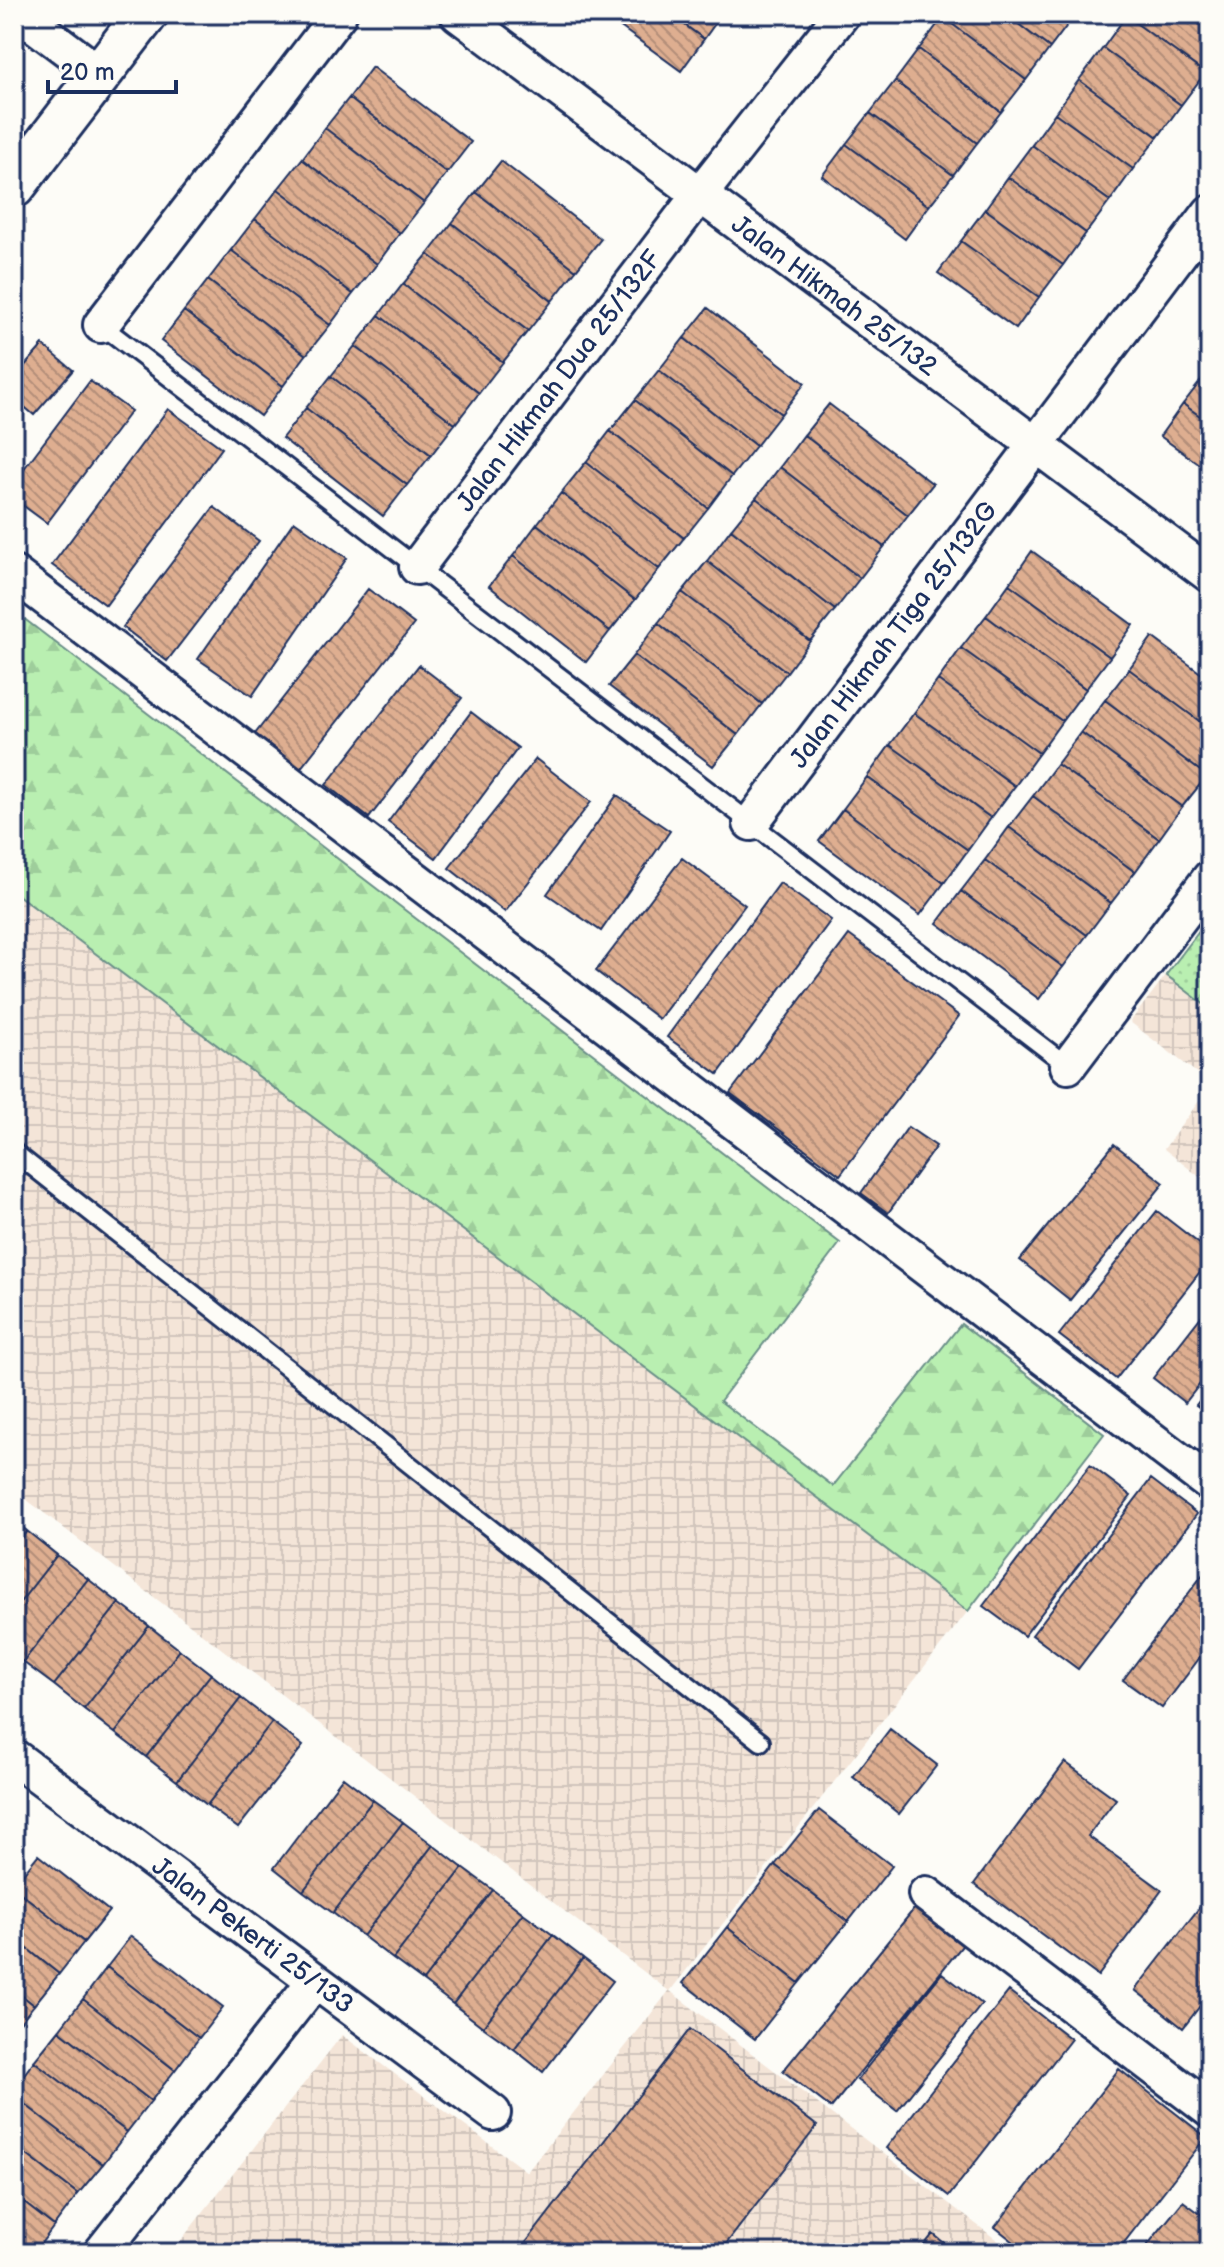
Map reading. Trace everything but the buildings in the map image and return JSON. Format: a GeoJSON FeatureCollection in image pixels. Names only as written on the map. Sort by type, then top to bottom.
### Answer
{"type":"FeatureCollection","features":[{"type":"Feature","properties":{"kind":"street"},"geometry":{"type":"LineString","coordinates":[[20,14],[100,74]]}},
{"type":"Feature","properties":{"kind":"street"},"geometry":{"type":"LineString","coordinates":[[14,186],[146,14]]}},
{"type":"Feature","properties":{"kind":"street"},"geometry":{"type":"LineString","coordinates":[[101,325],[339,14]]}},
{"type":"Feature","properties":{"kind":"street","name":"Jalan Hikmah 25/132"},"geometry":{"type":"LineString","coordinates":[[458,14],[1210,575]]}},
{"type":"Feature","properties":{"kind":"street","name":"Jalan Hikmah Dua 25/132F"},"geometry":{"type":"LineString","coordinates":[[417,567],[700,194],[842,14]]}},
{"type":"Feature","properties":{"kind":"street","name":"Jalan Hikmah Tiga 25/132G"},"geometry":{"type":"LineString","coordinates":[[751,823],[1210,213]]}},
{"type":"Feature","properties":{"kind":"street"},"geometry":{"type":"LineString","coordinates":[[14,574],[1210,1484]]}},
{"type":"Feature","properties":{"kind":"street"},"geometry":{"type":"LineString","coordinates":[[1068,1066],[1210,878]]}},
{"type":"Feature","properties":{"kind":"street","name":"Jalan Pekerti 25/133"},"geometry":{"type":"LineString","coordinates":[[14,1757],[493,2113]]}},
{"type":"Feature","properties":{"kind":"street"},"geometry":{"type":"LineString","coordinates":[[926,1894],[1210,2110]]}},
{"type":"Feature","properties":{"kind":"street"},"geometry":{"type":"LineString","coordinates":[[101,2253],[314,1982]]}},
{"type":"Feature","properties":{"kind":"lane"},"geometry":{"type":"LineString","coordinates":[[101,325],[1068,1066]]}},
{"type":"Feature","properties":{"kind":"lane"},"geometry":{"type":"LineString","coordinates":[[14,1152],[761,1742]]}},
{"type":"Feature","properties":{"kind":"shaded area"},"geometry":{"type":"Polygon","coordinates":[[[14,892],[968,1611],[670,1991],[1014,2253],[171,2253],[342,2035],[527,2172],[669,1991],[14,1490],[14,892]]]}},
{"type":"Feature","properties":{"kind":"shaded area"},"geometry":{"type":"Polygon","coordinates":[[[1166,975],[1210,1009],[1210,1083],[1130,1022],[1166,975]]]}},
{"type":"Feature","properties":{"kind":"shaded area"},"geometry":{"type":"Polygon","coordinates":[[[1210,1086],[1210,1185],[1164,1149],[1210,1086]]]}},
{"type":"Feature","properties":{"kind":"green space"},"geometry":{"type":"Polygon","coordinates":[[[14,611],[840,1243],[720,1401],[833,1486],[961,1324],[1104,1434],[968,1611],[14,892],[14,611]]]}},
{"type":"Feature","properties":{"kind":"green space"},"geometry":{"type":"Polygon","coordinates":[[[1210,917],[1210,1009],[1166,975],[1210,917]]]}}]}
